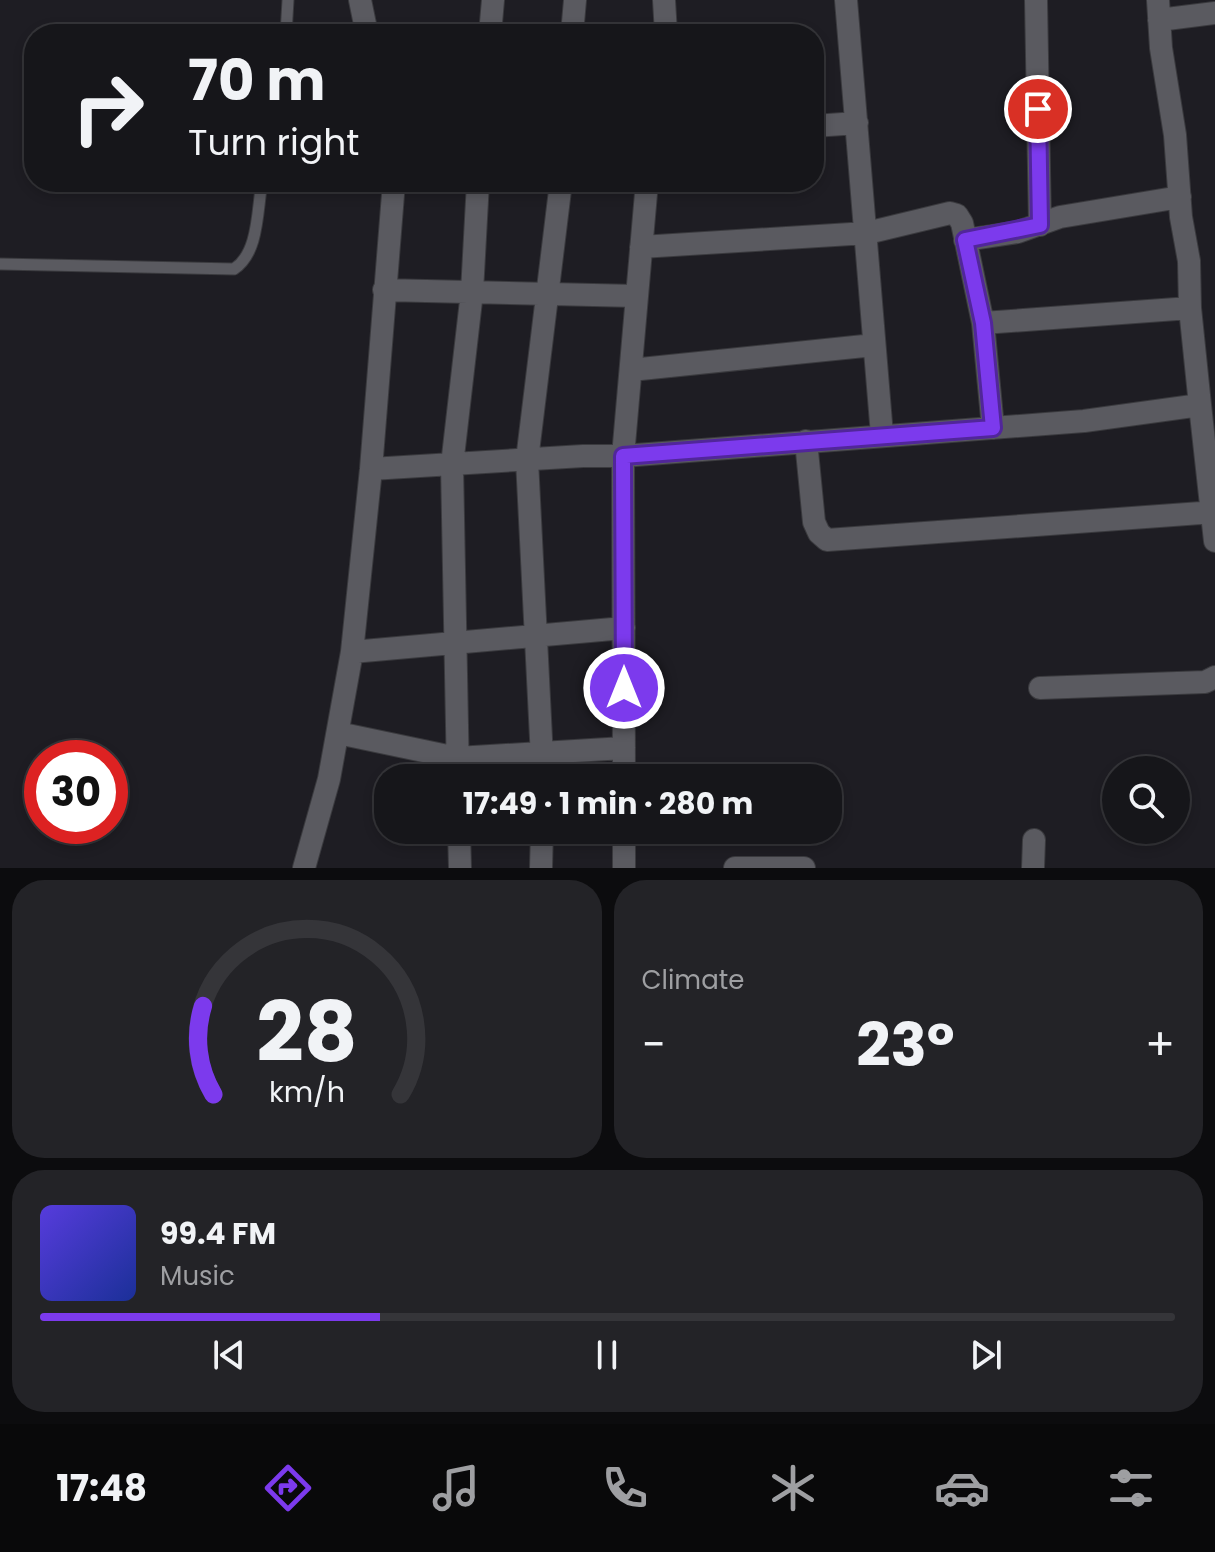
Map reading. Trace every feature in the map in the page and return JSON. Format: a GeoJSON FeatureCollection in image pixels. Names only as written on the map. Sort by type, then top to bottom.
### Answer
{"type":"FeatureCollection","features":[{"type":"Feature","properties":{"kind":"street"},"geometry":{"type":"LineString","coordinates":[[360,0],[365,24]]}},
{"type":"Feature","properties":{"kind":"street"},"geometry":{"type":"LineString","coordinates":[[491,24],[493,0]]}},
{"type":"Feature","properties":{"kind":"street"},"geometry":{"type":"LineString","coordinates":[[573,24],[575,0]]}},
{"type":"Feature","properties":{"kind":"street"},"geometry":{"type":"LineString","coordinates":[[664,0],[665,24]]}},
{"type":"Feature","properties":{"kind":"street"},"geometry":{"type":"LineString","coordinates":[[846,0],[882,435]]}},
{"type":"Feature","properties":{"kind":"street"},"geometry":{"type":"LineString","coordinates":[[1036,0],[1040,225]]}},
{"type":"Feature","properties":{"kind":"street"},"geometry":{"type":"LineString","coordinates":[[1215,13],[1158,10],[1189,261],[1190,308],[1215,541]]}},
{"type":"Feature","properties":{"kind":"street"},"geometry":{"type":"LineString","coordinates":[[824,125],[857,123]]}},
{"type":"Feature","properties":{"kind":"street"},"geometry":{"type":"LineString","coordinates":[[304,868],[329,779],[352,652],[371,469],[393,192]]}},
{"type":"Feature","properties":{"kind":"street"},"geometry":{"type":"LineString","coordinates":[[458,764],[458,642],[452,465],[472,292],[477,192]]}},
{"type":"Feature","properties":{"kind":"street"},"geometry":{"type":"LineString","coordinates":[[543,764],[527,460],[560,192]]}},
{"type":"Feature","properties":{"kind":"street"},"geometry":{"type":"LineString","coordinates":[[624,764],[623,456],[646,192]]}},
{"type":"Feature","properties":{"kind":"street"},"geometry":{"type":"LineString","coordinates":[[965,240],[1040,225],[1060,217],[1180,197]]}},
{"type":"Feature","properties":{"kind":"street"},"geometry":{"type":"LineString","coordinates":[[641,247],[867,233],[950,213],[957,215],[962,223],[983,323],[993,428]]}},
{"type":"Feature","properties":{"kind":"street"},"geometry":{"type":"LineString","coordinates":[[384,290],[636,296]]}},
{"type":"Feature","properties":{"kind":"street"},"geometry":{"type":"LineString","coordinates":[[983,323],[1190,308]]}},
{"type":"Feature","properties":{"kind":"street"},"geometry":{"type":"LineString","coordinates":[[631,370],[874,345]]}},
{"type":"Feature","properties":{"kind":"street"},"geometry":{"type":"LineString","coordinates":[[371,469],[623,456],[1084,421],[1200,405]]}},
{"type":"Feature","properties":{"kind":"street"},"geometry":{"type":"LineString","coordinates":[[806,441],[814,522],[827,540],[1214,512]]}},
{"type":"Feature","properties":{"kind":"street"},"geometry":{"type":"LineString","coordinates":[[352,652],[624,628]]}},
{"type":"Feature","properties":{"kind":"street"},"geometry":{"type":"LineString","coordinates":[[1040,688],[1205,682],[1215,677]]}},
{"type":"Feature","properties":{"kind":"street"},"geometry":{"type":"LineString","coordinates":[[338,733],[444,764]]}},
{"type":"Feature","properties":{"kind":"street"},"geometry":{"type":"LineString","coordinates":[[484,764],[624,748]]}},
{"type":"Feature","properties":{"kind":"street"},"geometry":{"type":"LineString","coordinates":[[1033,868],[1034,840]]}},
{"type":"Feature","properties":{"kind":"street"},"geometry":{"type":"LineString","coordinates":[[459,844],[460,868]]}},
{"type":"Feature","properties":{"kind":"street"},"geometry":{"type":"LineString","coordinates":[[541,868],[542,844]]}},
{"type":"Feature","properties":{"kind":"street"},"geometry":{"type":"LineString","coordinates":[[624,844],[624,868]]}},
{"type":"Feature","properties":{"kind":"street"},"geometry":{"type":"LineString","coordinates":[[735,868],[804,868]]}},
{"type":"Feature","properties":{"kind":"lane"},"geometry":{"type":"LineString","coordinates":[[287,24],[288,0]]}},
{"type":"Feature","properties":{"kind":"lane"},"geometry":{"type":"LineString","coordinates":[[0,264],[234,269],[244,263],[250,251],[260,192]]}},
{"type":"Feature","properties":{"kind":"route"},"geometry":{"type":"LineString","coordinates":[[624,688],[623,456],[993,428],[983,323],[965,240],[1018,232],[1040,225],[1038,109]]}}]}
